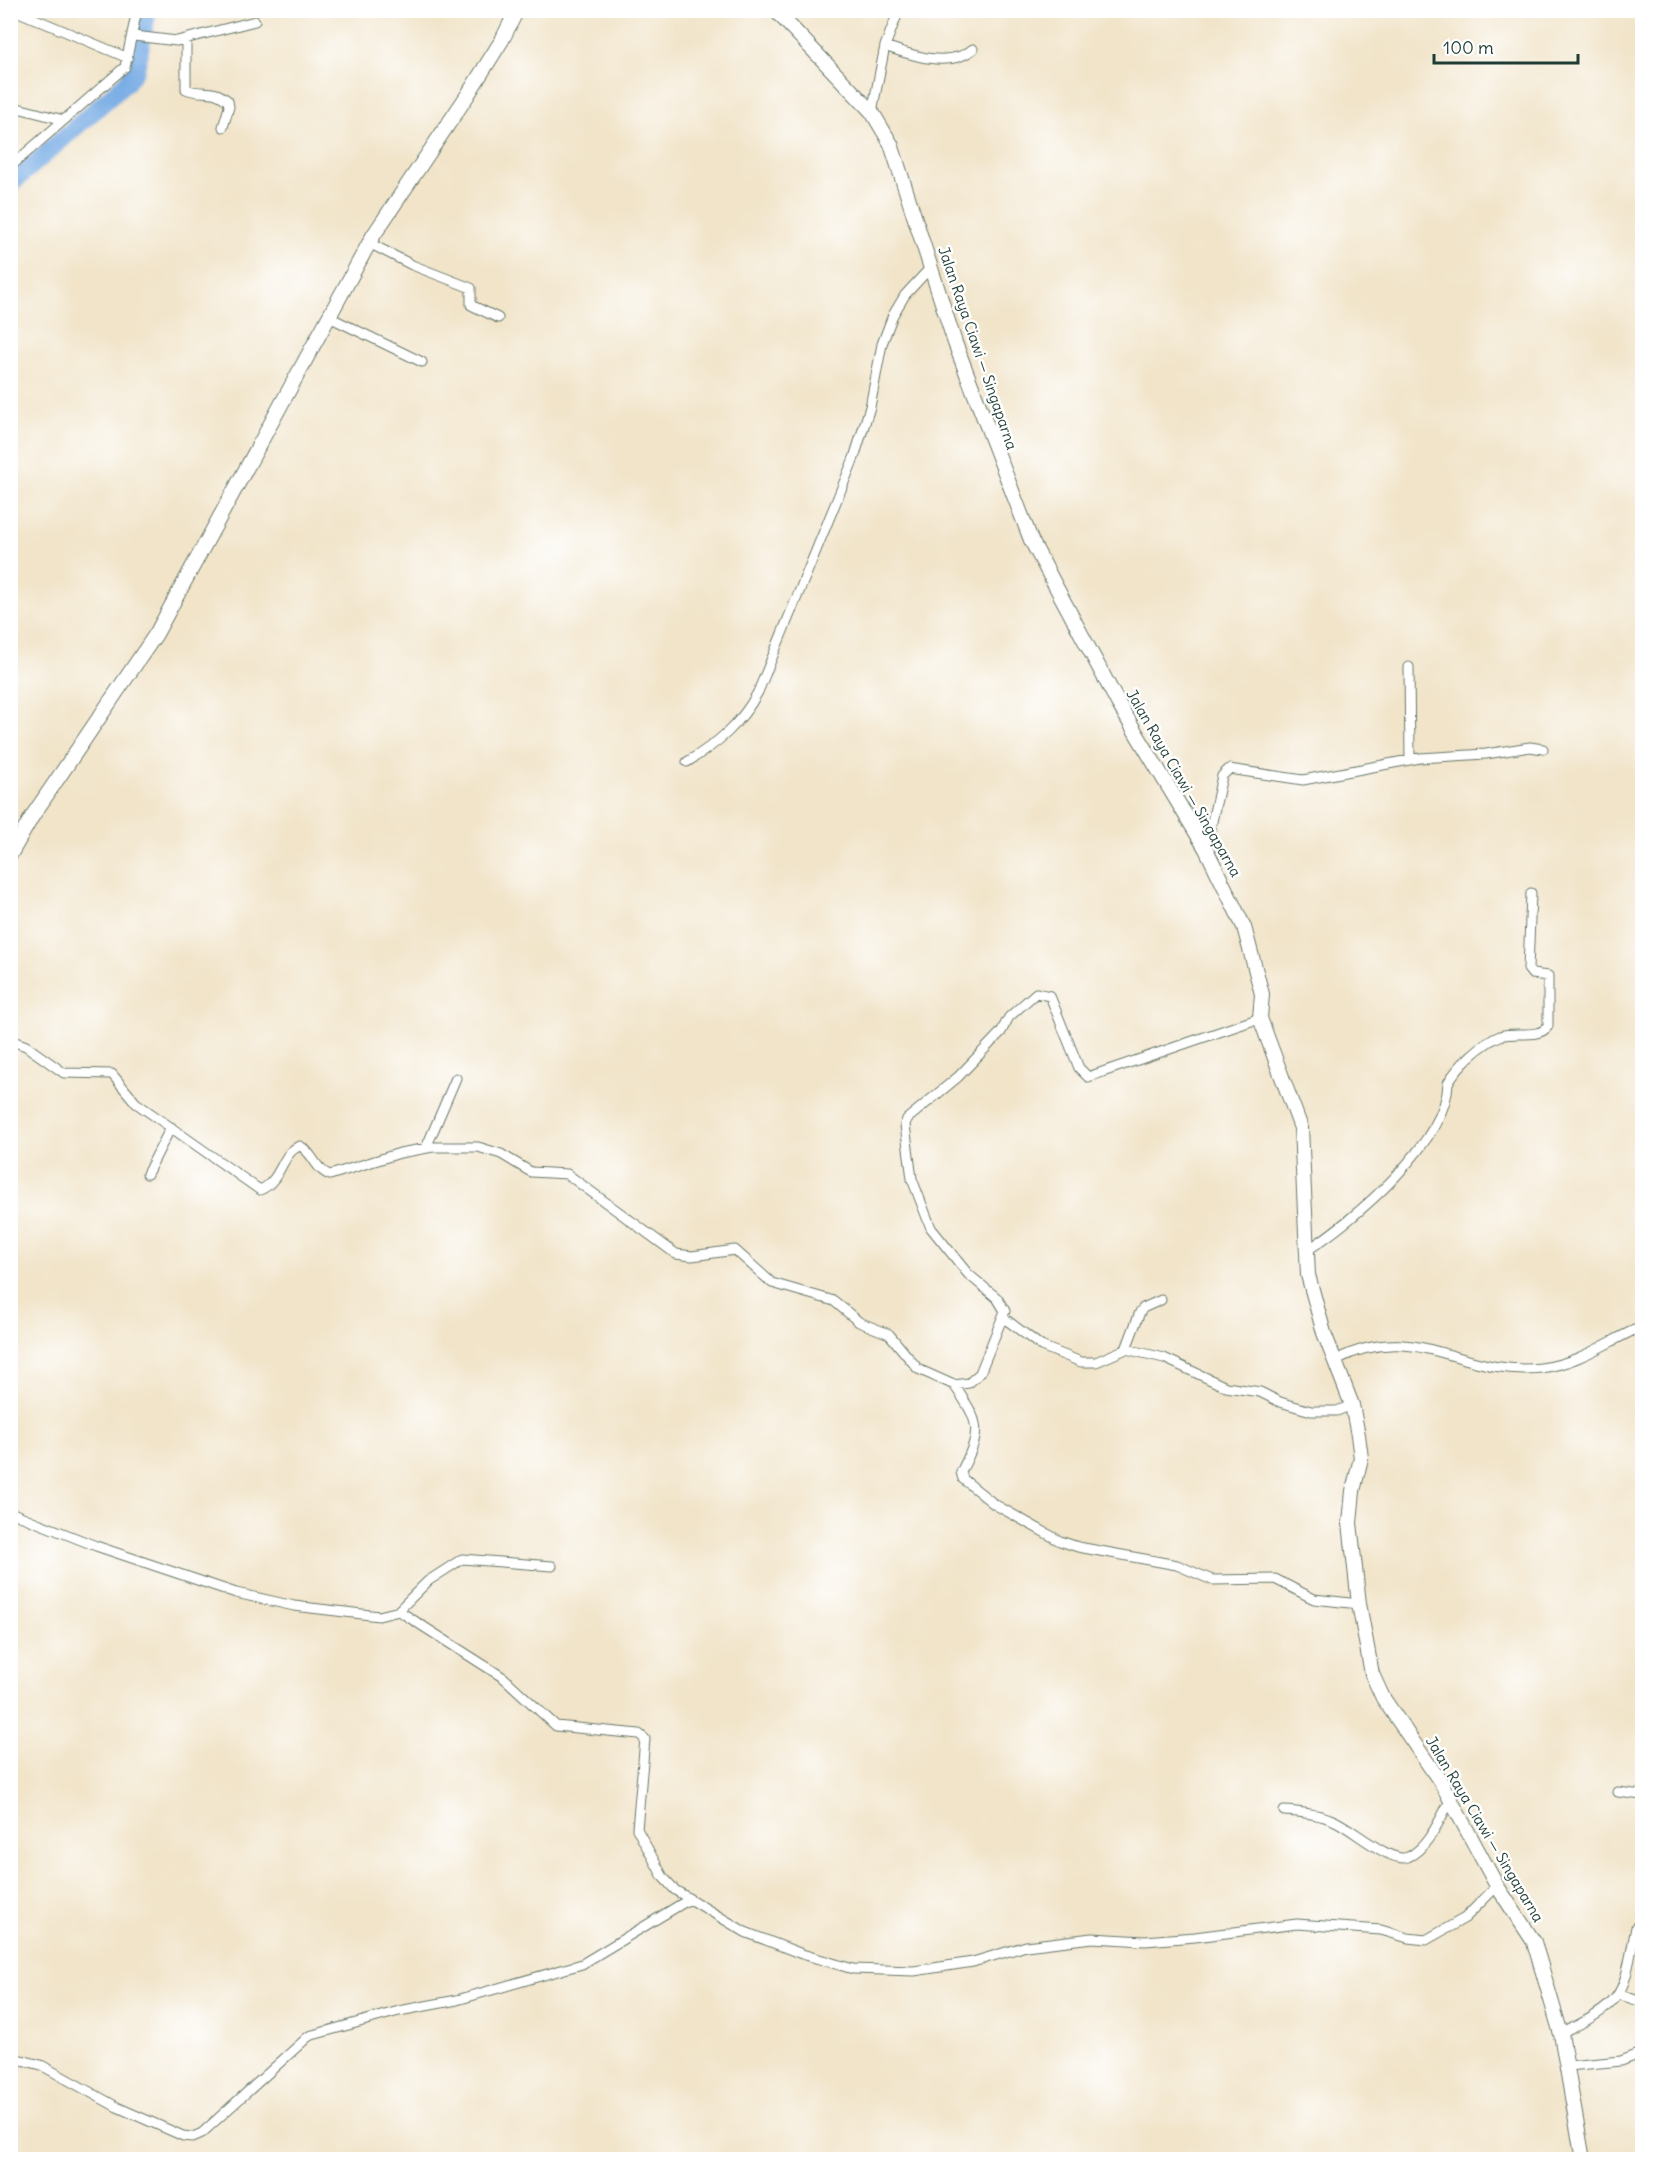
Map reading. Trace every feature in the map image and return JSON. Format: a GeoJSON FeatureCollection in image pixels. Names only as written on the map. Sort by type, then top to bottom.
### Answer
{"type":"FeatureCollection","features":[{"type":"Feature","properties":{"kind":"main road"},"geometry":{"type":"LineString","coordinates":[[10,855],[33,815],[156,634],[369,243],[502,40],[517,10]]}},
{"type":"Feature","properties":{"kind":"main road","name":"Jalan Raya Ciawi — Singaparna"},"geometry":{"type":"LineString","coordinates":[[775,10],[872,112],[891,144],[902,171],[955,343],[1031,540],[1118,703],[1206,849],[1244,927],[1262,994],[1260,1018],[1291,1095],[1301,1128],[1306,1251],[1315,1304],[1352,1405],[1361,1458],[1353,1491],[1350,1523],[1359,1604],[1372,1674],[1383,1698],[1424,1756],[1497,1886],[1534,1942],[1561,2034],[1583,2160]]}},
{"type":"Feature","properties":{"kind":"street"},"geometry":{"type":"LineString","coordinates":[[14,10],[128,58]]}},
{"type":"Feature","properties":{"kind":"street"},"geometry":{"type":"LineString","coordinates":[[10,166],[125,67],[128,58],[143,37],[137,10]]}},
{"type":"Feature","properties":{"kind":"street"},"geometry":{"type":"LineString","coordinates":[[872,112],[885,46],[899,10]]}},
{"type":"Feature","properties":{"kind":"street"},"geometry":{"type":"LineString","coordinates":[[143,37],[177,41],[255,21]]}},
{"type":"Feature","properties":{"kind":"street"},"geometry":{"type":"LineString","coordinates":[[186,39],[186,88],[198,92],[214,91],[228,101],[229,107],[223,127]]}},
{"type":"Feature","properties":{"kind":"street"},"geometry":{"type":"LineString","coordinates":[[885,46],[928,60],[965,56],[973,49]]}},
{"type":"Feature","properties":{"kind":"street"},"geometry":{"type":"LineString","coordinates":[[10,106],[64,120]]}},
{"type":"Feature","properties":{"kind":"street"},"geometry":{"type":"LineString","coordinates":[[369,243],[429,272],[471,288],[471,305],[498,318]]}},
{"type":"Feature","properties":{"kind":"street"},"geometry":{"type":"LineString","coordinates":[[687,762],[725,737],[741,721],[758,692],[854,458],[870,407],[882,344],[893,315],[905,295],[931,267]]}},
{"type":"Feature","properties":{"kind":"street"},"geometry":{"type":"LineString","coordinates":[[329,317],[422,362]]}},
{"type":"Feature","properties":{"kind":"street"},"geometry":{"type":"LineString","coordinates":[[1410,667],[1410,760]]}},
{"type":"Feature","properties":{"kind":"street"},"geometry":{"type":"LineString","coordinates":[[1206,849],[1222,776],[1228,769],[1303,780],[1410,760],[1486,754],[1530,747],[1544,749]]}},
{"type":"Feature","properties":{"kind":"street"},"geometry":{"type":"LineString","coordinates":[[1306,1251],[1360,1212],[1431,1134],[1449,1097],[1448,1083],[1466,1062],[1488,1042],[1502,1035],[1540,1033],[1548,1026],[1548,976],[1532,974],[1528,969],[1531,892]]}},
{"type":"Feature","properties":{"kind":"street"},"geometry":{"type":"LineString","coordinates":[[954,1385],[969,1383],[980,1373],[1004,1318],[1002,1304],[968,1274],[938,1239],[925,1216],[912,1179],[905,1125],[908,1119],[958,1077],[1001,1032],[1010,1017],[1036,993],[1050,996],[1079,1068],[1088,1077],[1260,1018]]}},
{"type":"Feature","properties":{"kind":"street"},"geometry":{"type":"LineString","coordinates":[[10,1040],[26,1046],[64,1073],[112,1074],[132,1100],[260,1190],[276,1177],[288,1155],[298,1146],[304,1147],[322,1171],[330,1175],[400,1153],[426,1148],[478,1147],[501,1154],[531,1172],[567,1174],[670,1250],[692,1256],[735,1250],[772,1283],[834,1301],[861,1323],[889,1334],[918,1369],[954,1385],[972,1410],[977,1426],[974,1442],[961,1472],[963,1479],[994,1504],[1050,1535],[1078,1547],[1177,1565],[1209,1579],[1272,1578],[1314,1599],[1359,1604]]}},
{"type":"Feature","properties":{"kind":"street"},"geometry":{"type":"LineString","coordinates":[[426,1148],[456,1077]]}},
{"type":"Feature","properties":{"kind":"street"},"geometry":{"type":"LineString","coordinates":[[147,1174],[171,1127]]}},
{"type":"Feature","properties":{"kind":"street"},"geometry":{"type":"LineString","coordinates":[[1126,1349],[1140,1312],[1143,1308],[1161,1300]]}},
{"type":"Feature","properties":{"kind":"street"},"geometry":{"type":"LineString","coordinates":[[1004,1318],[1041,1346],[1081,1362],[1096,1362],[1126,1349],[1164,1358],[1226,1387],[1260,1392],[1280,1402],[1311,1411],[1337,1411],[1352,1405]]}},
{"type":"Feature","properties":{"kind":"street"},"geometry":{"type":"LineString","coordinates":[[1336,1360],[1358,1348],[1395,1343],[1422,1347],[1485,1365],[1540,1368],[1568,1363],[1634,1330],[1642,1329]]}},
{"type":"Feature","properties":{"kind":"street"},"geometry":{"type":"LineString","coordinates":[[10,1512],[96,1546],[236,1593],[294,1606],[379,1616],[398,1611],[424,1585],[462,1559],[552,1566]]}},
{"type":"Feature","properties":{"kind":"street"},"geometry":{"type":"LineString","coordinates":[[398,1611],[504,1678],[556,1726],[639,1734],[645,1739],[638,1829],[663,1877],[688,1900],[745,1932],[802,1954],[862,1971],[914,1971],[973,1962],[1026,1946],[1092,1938],[1146,1941],[1195,1937],[1297,1923],[1371,1929],[1426,1940],[1465,1917],[1497,1886]]}},
{"type":"Feature","properties":{"kind":"street"},"geometry":{"type":"LineString","coordinates":[[1618,1792],[1642,1795]]}},
{"type":"Feature","properties":{"kind":"street"},"geometry":{"type":"LineString","coordinates":[[1284,1810],[1332,1820],[1355,1831],[1387,1855],[1398,1859],[1408,1857],[1422,1845],[1450,1802]]}},
{"type":"Feature","properties":{"kind":"street"},"geometry":{"type":"LineString","coordinates":[[10,2057],[41,2065],[117,2107],[183,2136],[193,2137],[202,2133],[309,2036],[399,2011],[469,1997],[582,1964],[688,1900]]}},
{"type":"Feature","properties":{"kind":"street"},"geometry":{"type":"LineString","coordinates":[[1561,2034],[1603,2011],[1620,1995],[1636,1927]]}},
{"type":"Feature","properties":{"kind":"street"},"geometry":{"type":"LineString","coordinates":[[1620,1995],[1642,2002]]}},
{"type":"Feature","properties":{"kind":"street"},"geometry":{"type":"LineString","coordinates":[[1568,2066],[1621,2061],[1642,2053]]}},
{"type":"Feature","properties":{"kind":"waterway"},"geometry":{"type":"LineString","coordinates":[[10,185],[127,82],[136,69],[148,10]]}}]}
